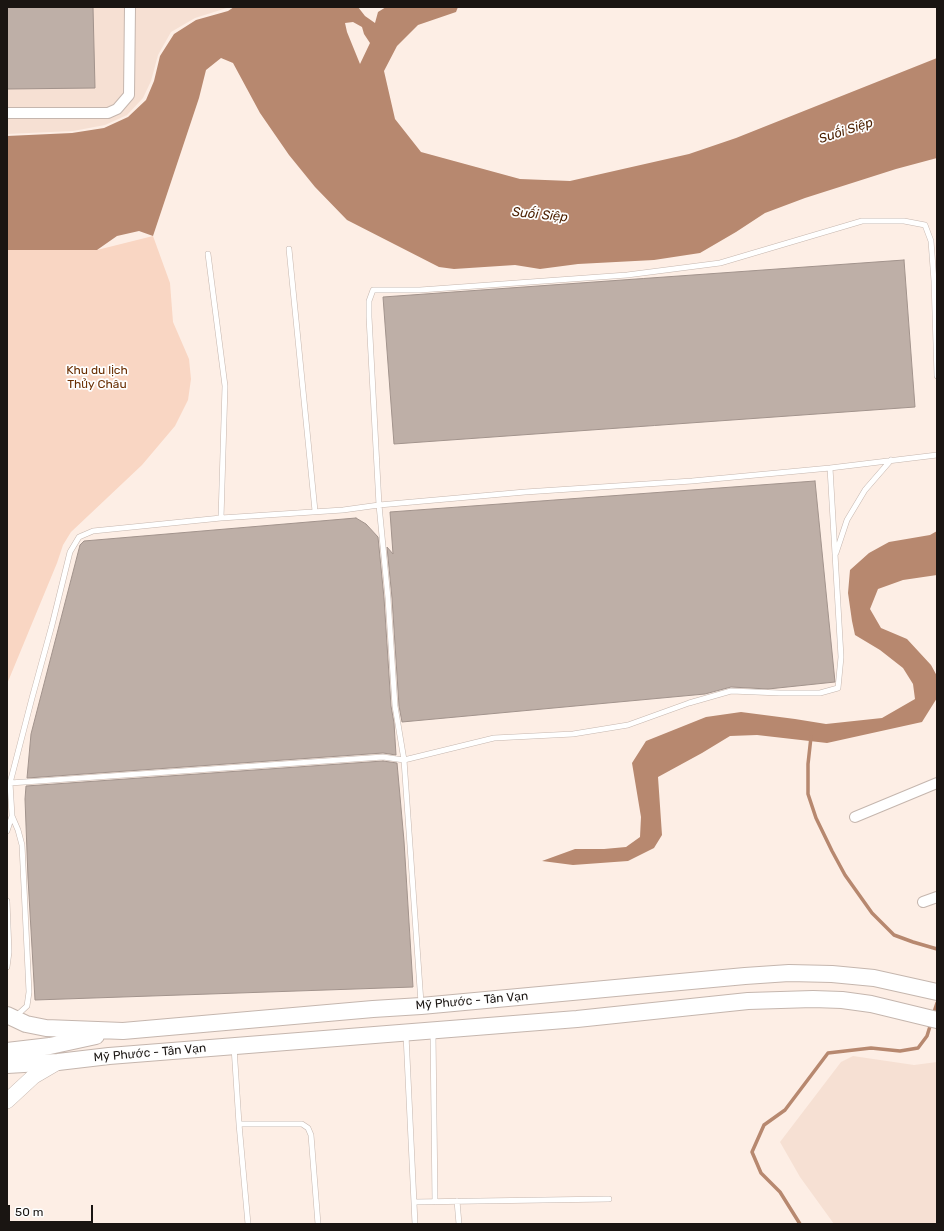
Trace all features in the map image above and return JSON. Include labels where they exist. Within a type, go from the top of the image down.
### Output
[{"type":"main road","name":"Mỹ Phước - Tân Vạn","points":[[9,1019],[46,1028],[123,1031],[421,1006],[789,972],[874,978],[937,992]]},
{"type":"main road","name":"Mỹ Phước - Tân Vạn","points":[[7,1065],[577,1019],[748,1001],[782,999],[842,1000],[871,1004],[937,1020]]},
{"type":"main road","points":[[7,1051],[50,1046],[123,1031]]},
{"type":"main road","points":[[7,1045],[45,1040],[71,1041]]},
{"type":"street","points":[[7,113],[108,112],[117,109],[129,95],[130,7]]},
{"type":"street","points":[[855,817],[937,782]]},
{"type":"street","points":[[923,902],[937,897]]},
{"type":"street","points":[[7,1101],[34,1076],[58,1062]]},
{"type":"lane","points":[[421,1006],[404,760],[395,706],[388,598],[379,505],[369,317],[369,301],[373,290],[420,290],[627,275],[720,263],[862,221],[904,221],[925,225],[931,241],[934,281],[937,376]]},
{"type":"lane","points":[[289,249],[315,511]]},
{"type":"lane","points":[[208,254],[225,386],[221,518]]},
{"type":"lane","points":[[9,1019],[27,1006],[29,992],[22,845],[12,816],[10,783],[70,552],[79,537],[93,531],[221,518],[343,510],[379,505],[525,492],[692,481],[830,468],[937,455]]},
{"type":"lane","points":[[835,556],[847,520],[865,490],[892,460]]},
{"type":"lane","points":[[10,783],[383,757],[404,760],[494,738],[573,734],[628,725],[689,703],[732,691],[820,693],[838,688],[841,657],[830,468]]},
{"type":"lane","points":[[7,831],[12,816]]},
{"type":"lane","points":[[7,901],[9,952],[7,967]]},
{"type":"lane","points":[[432,1030],[436,1202]]},
{"type":"lane","points":[[406,1032],[415,1224]]},
{"type":"lane","points":[[234,1046],[238,1124],[248,1224]]},
{"type":"lane","points":[[238,1124],[302,1124],[308,1128],[311,1135],[318,1224]]},
{"type":"lane","points":[[414,1202],[609,1199]]},
{"type":"lane","points":[[457,1201],[460,1224]]},
{"type":"shaded area","points":[[7,7],[230,7],[195,18],[171,32],[158,55],[151,81],[143,98],[127,115],[105,125],[73,131],[7,134]]},
{"type":"shaded area","points":[[853,1056],[914,1065],[937,1062],[937,1224],[834,1224],[800,1177],[780,1142],[841,1062]]},
{"type":"green space","name":"Khu du lịch Thủy Châu","points":[[153,236],[170,283],[173,322],[189,359],[191,379],[188,400],[175,426],[142,465],[71,532],[63,545],[7,684],[7,250],[97,250]]},
{"type":"water","name":"Suối Siệp","points":[[234,7],[358,7],[365,16],[375,23],[378,12],[386,7],[458,7],[456,12],[418,25],[397,46],[384,71],[395,119],[421,152],[520,179],[570,181],[689,154],[736,138],[937,58],[937,158],[896,169],[805,198],[765,213],[700,253],[654,260],[578,264],[540,269],[515,265],[454,269],[439,267],[347,220],[315,187],[289,155],[260,113],[233,63],[221,58],[206,70],[199,98],[153,236],[139,231],[117,236],[97,250],[7,250],[7,136],[72,133],[104,128],[128,117],[146,100],[154,81],[160,56],[174,34],[196,20],[228,11]],"holes":[[[353,22],[362,27],[364,34],[370,43],[360,64],[347,32],[345,23]]]},
{"type":"water","points":[[937,531],[937,575],[903,580],[878,589],[870,609],[881,628],[907,639],[931,665],[937,676],[937,698],[922,722],[827,743],[757,735],[730,736],[658,777],[662,835],[654,848],[628,861],[573,865],[542,861],[575,849],[626,847],[640,837],[641,817],[632,763],[646,741],[706,717],[741,712],[826,724],[882,718],[915,699],[913,684],[903,668],[880,650],[855,635],[848,593],[850,570],[869,553],[889,542],[930,535]]},
{"type":"building","points":[[7,7],[93,7],[95,88],[7,89]]},
{"type":"building","points":[[904,260],[915,407],[394,444],[383,297]]},
{"type":"building","points":[[815,481],[835,682],[768,689],[731,687],[705,694],[402,722],[399,706],[387,547],[393,554],[390,512]]},
{"type":"building","points":[[356,518],[366,524],[378,537],[396,755],[383,753],[27,778],[31,734],[80,545],[84,541]]},
{"type":"building","points":[[383,761],[397,763],[404,841],[413,987],[35,1000],[28,878],[25,799],[26,786]]},
{"type":"waterway","points":[[811,737],[808,764],[808,794],[816,818],[845,875],[872,913],[894,935],[937,949]]},
{"type":"waterway","points":[[933,1015],[937,1003]]},
{"type":"waterway","points":[[800,1224],[780,1192],[761,1173],[752,1152],[764,1125],[785,1110],[828,1053],[871,1048],[900,1051],[918,1048],[927,1036],[931,1023]]}]
